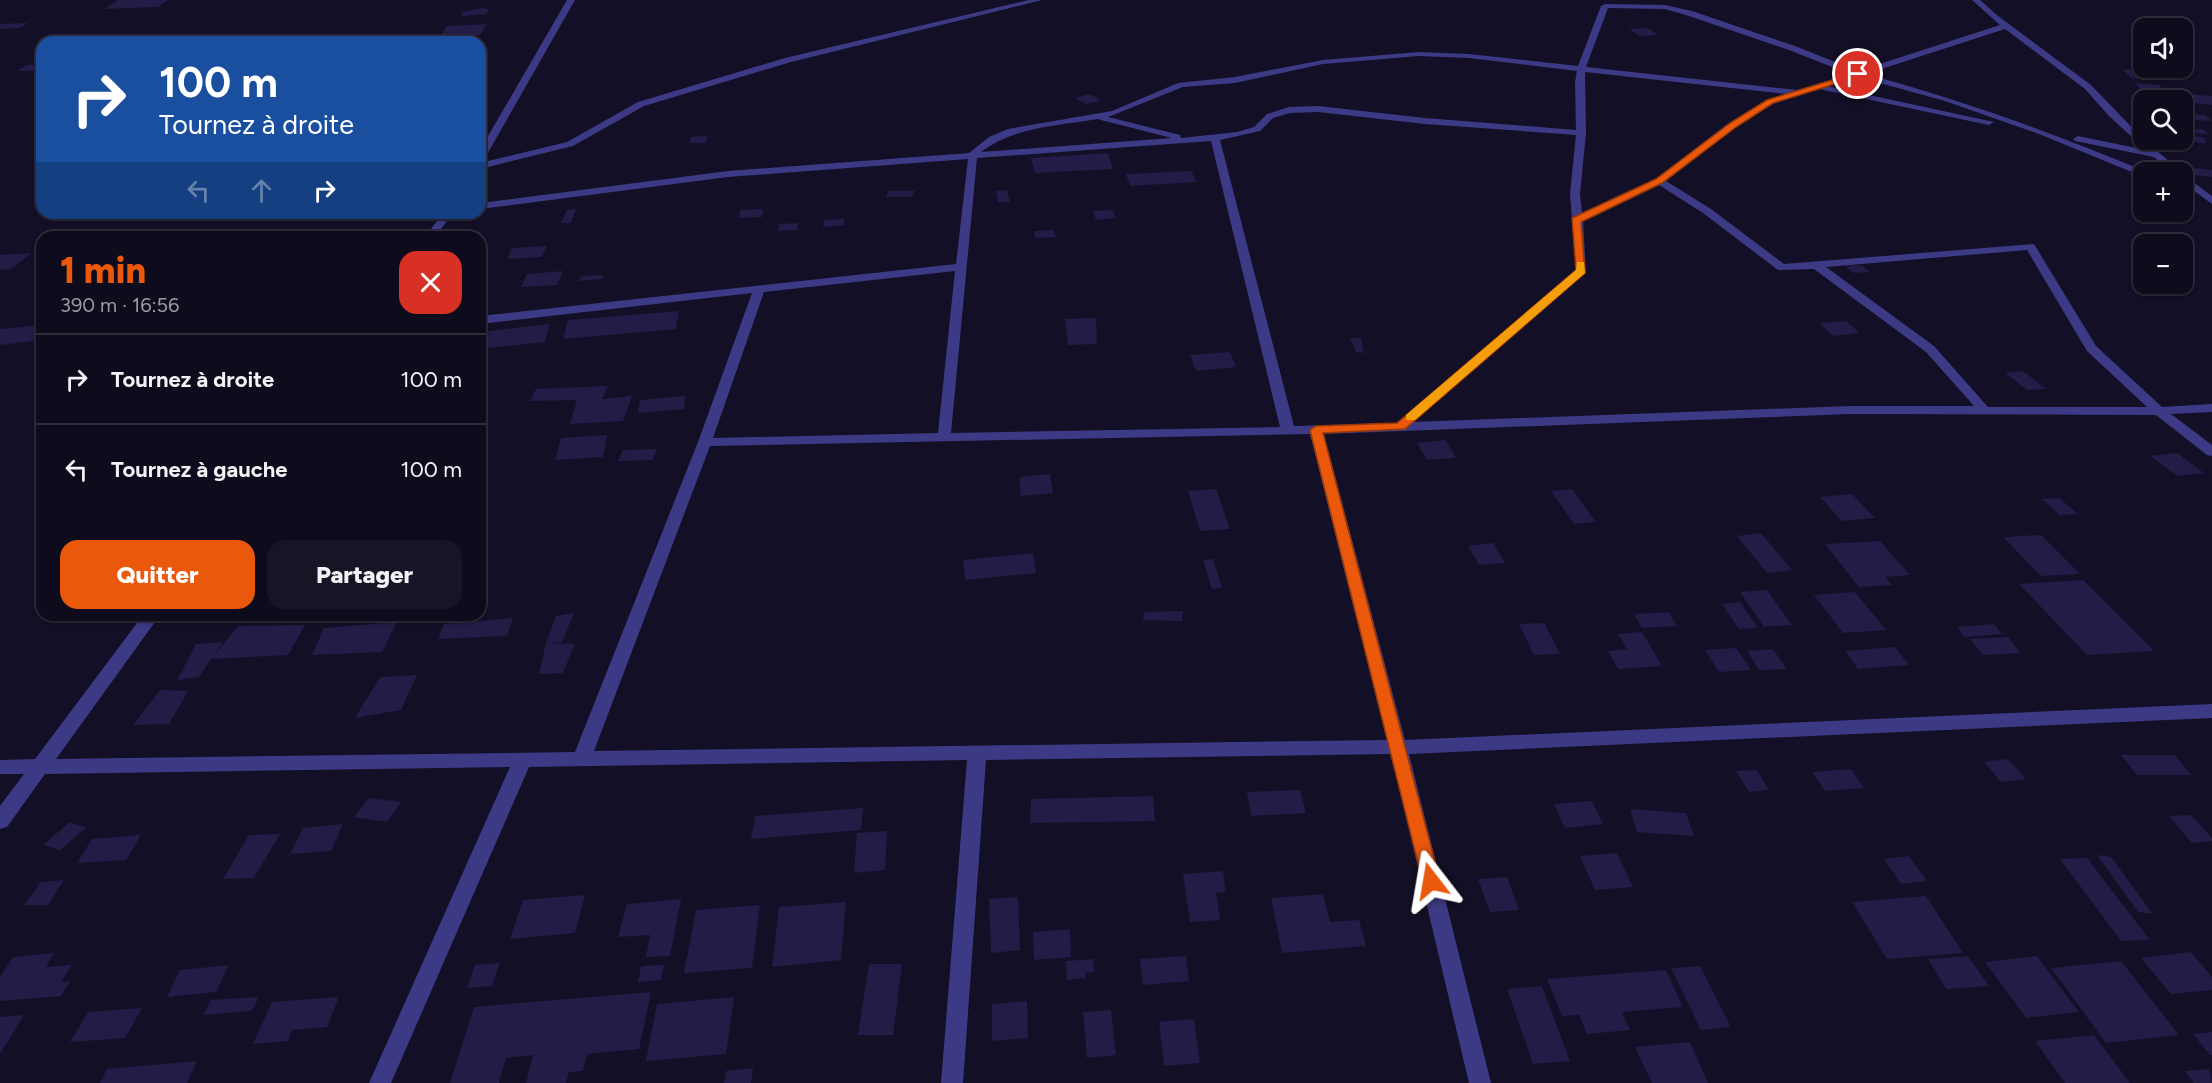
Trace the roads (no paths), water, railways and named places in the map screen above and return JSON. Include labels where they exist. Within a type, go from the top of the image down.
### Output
[{"type":"street","points":[[486,148],[571,0]]},
{"type":"street","points":[[486,165],[570,144],[641,104],[788,60],[1038,0]]},
{"type":"street","points":[[1976,0],[2006,26],[2088,87],[2112,114],[2164,162]]},
{"type":"street","points":[[1400,427],[1582,271],[1575,194],[1581,133],[1579,82],[1581,69],[1603,3],[1665,7],[1681,11],[1792,48],[1858,74],[1948,99],[2042,132],[2133,169]]},
{"type":"street","points":[[1576,220],[1659,181],[1743,119],[1770,102],[1820,88],[2006,26]]},
{"type":"street","points":[[944,437],[973,154],[992,139],[1011,131],[1122,110],[1181,85],[1235,80],[1323,62],[1419,54],[1469,56],[1798,93]]},
{"type":"street","points":[[1820,88],[2154,154]]},
{"type":"street","points":[[486,205],[728,174],[973,154],[1215,138],[1238,135],[1257,129],[1270,116],[1289,110],[1318,109],[1457,124],[1581,133]]},
{"type":"street","points":[[1094,117],[1133,124],[1185,140]]},
{"type":"street","points":[[1215,138],[1288,430]]},
{"type":"street","points":[[1659,181],[1707,211],[1782,268],[2030,246],[2091,348],[2159,411],[2212,452]]},
{"type":"street","points":[[2193,185],[2208,196]]},
{"type":"street","points":[[2193,192],[2208,196]]},
{"type":"street","points":[[1816,265],[1930,349],[1984,411]]},
{"type":"street","points":[[486,319],[960,267]]},
{"type":"street","points":[[582,758],[705,442],[759,289]]},
{"type":"street","points":[[705,442],[1316,430],[1838,410],[2159,411],[2212,408]]},
{"type":"street","points":[[1316,430],[1398,747],[1480,1083]]},
{"type":"street","points":[[0,821],[148,621]]},
{"type":"street","points":[[0,767],[1398,747],[2212,711]]},
{"type":"street","points":[[952,1083],[977,753]]},
{"type":"street","points":[[380,1083],[523,759]]}]
